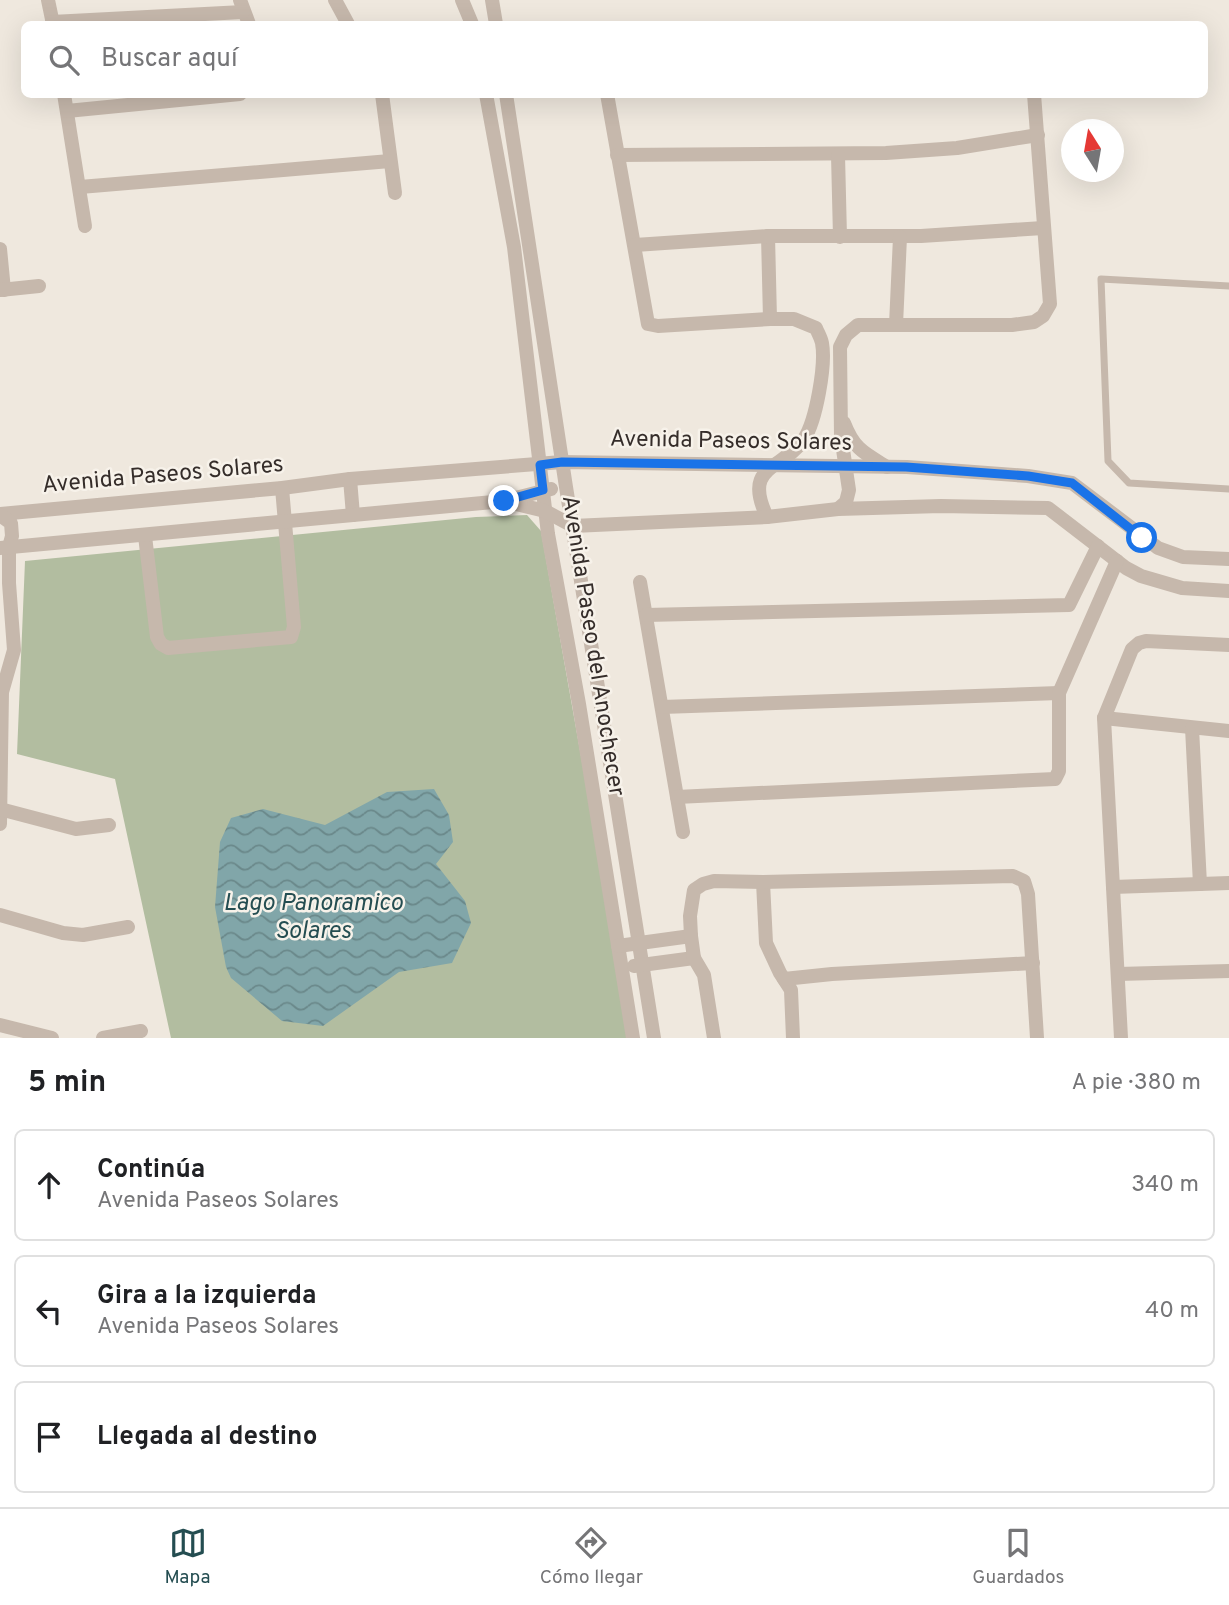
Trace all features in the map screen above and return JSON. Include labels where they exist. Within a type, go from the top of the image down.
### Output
[{"type":"street","points":[[48,0],[52,21]]},
{"type":"street","points":[[335,0],[346,21]]},
{"type":"street","points":[[462,0],[471,21]]},
{"type":"street","points":[[492,0],[496,21]]},
{"type":"street","points":[[87,21],[244,12]]},
{"type":"street","points":[[65,98],[85,226]]},
{"type":"street","points":[[67,111],[199,98]]},
{"type":"street","points":[[382,98],[395,193]]},
{"type":"street","name":"Avenida Paseo del Anochecer","points":[[487,98],[514,247],[545,511],[633,1038]]},
{"type":"street","name":"Avenida Paseo del Anochecer","points":[[507,98],[654,1038]]},
{"type":"street","points":[[608,98],[648,324],[658,326],[770,318],[794,319],[817,328],[822,344],[819,404],[804,439],[790,453],[771,465],[759,484],[758,499],[767,517]]},
{"type":"street","points":[[838,509],[846,502],[849,490],[841,436],[840,347],[846,335],[858,326],[1012,325],[1034,322],[1043,316],[1049,304],[1034,98]]},
{"type":"street","points":[[617,155],[838,155],[957,148],[1038,135]]},
{"type":"street","points":[[838,155],[840,237]]},
{"type":"street","points":[[80,187],[390,161]]},
{"type":"street","points":[[635,245],[768,236],[900,237],[1043,228]]},
{"type":"street","points":[[768,236],[770,318]]},
{"type":"street","points":[[896,325],[900,237]]},
{"type":"street","points":[[0,248],[2,290],[39,286]]},
{"type":"street","points":[[841,415],[850,439],[860,452],[888,467]]},
{"type":"street","name":"Avenida Paseos Solares","points":[[0,514],[282,488],[350,479],[562,462],[888,467],[1028,476],[1072,483],[1158,548],[1183,557],[1229,559]]},
{"type":"street","points":[[350,479],[353,516]]},
{"type":"street","points":[[5,547],[504,501],[543,490],[566,487]]},
{"type":"street","points":[[145,536],[157,638],[167,649],[290,637],[294,627],[282,488]]},
{"type":"street","points":[[504,501],[545,511],[573,526],[767,517],[838,509],[942,506],[1048,508],[1126,568],[1182,588],[1229,591]]},
{"type":"street","points":[[0,514],[11,523],[12,536],[5,547],[4,583],[14,650],[1,689],[0,814],[76,829],[109,825]]},
{"type":"street","points":[[646,615],[1069,604],[1098,546]]},
{"type":"street","points":[[677,797],[1055,779],[1059,771],[1059,693],[1117,561]]},
{"type":"street","points":[[640,582],[683,832]]},
{"type":"street","points":[[1121,1038],[1104,718],[1132,649],[1139,643],[1146,641],[1229,645]]},
{"type":"street","points":[[662,707],[1059,693]]},
{"type":"street","points":[[1104,718],[1229,731]]},
{"type":"street","points":[[1192,728],[1200,884]]},
{"type":"street","points":[[714,1038],[704,975],[694,958],[691,936],[690,916],[694,890],[703,884],[714,881],[1013,876],[1024,881],[1028,894],[1037,1038]]},
{"type":"street","points":[[763,882],[766,943],[791,990],[793,1038]]},
{"type":"street","points":[[1113,887],[1229,883]]},
{"type":"street","points":[[0,915],[63,933],[83,935],[128,927]]},
{"type":"street","points":[[618,946],[691,936]]},
{"type":"street","points":[[622,967],[694,958]]},
{"type":"street","points":[[784,979],[1033,963]]},
{"type":"street","points":[[1118,974],[1229,971]]},
{"type":"street","points":[[0,1025],[52,1038]]},
{"type":"street","points":[[103,1038],[141,1031]]},
{"type":"lane","points":[[1229,286],[1101,279],[1108,461],[1129,483],[1229,489]]},
{"type":"green space","points":[[527,515],[541,531],[631,1038],[171,1038],[115,779],[17,754],[25,561],[476,517]]},
{"type":"water","name":"Lago Panoramico Solares","points":[[434,789],[449,815],[453,842],[436,864],[465,901],[471,923],[452,963],[399,972],[323,1026],[282,1021],[231,978],[226,967],[215,907],[220,842],[231,818],[263,809],[325,825],[387,792]]},
{"type":"route","points":[[504,501],[543,490],[540,465],[562,462],[906,467],[1028,476],[1072,483],[1142,538]]}]
